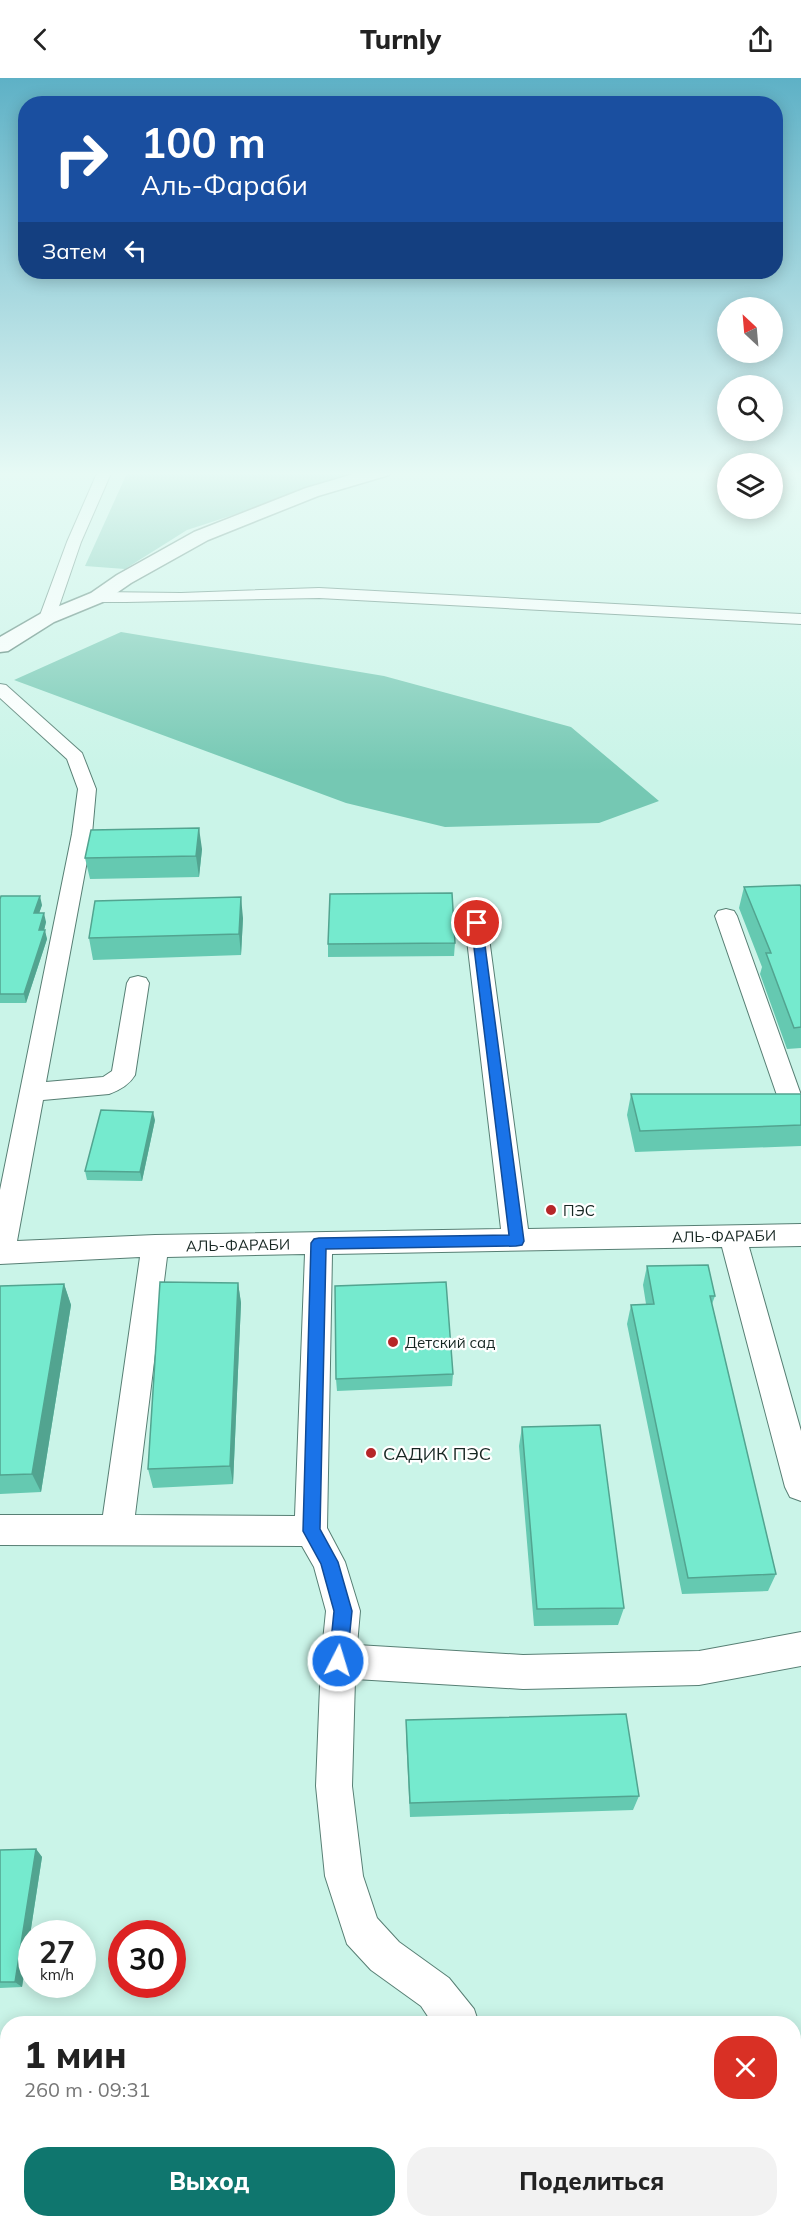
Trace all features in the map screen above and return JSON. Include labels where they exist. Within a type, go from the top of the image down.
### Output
[{"type":"street","points":[[47,618],[64,571]]},
{"type":"street","points":[[0,646],[47,618],[98,597],[138,571]]},
{"type":"street","points":[[98,597],[161,599],[319,593],[801,619]]},
{"type":"street","points":[[0,689],[75,757],[87,789],[82,834],[1,1253]]},
{"type":"street","points":[[726,916],[787,1104]]},
{"type":"street","points":[[477,923],[516,1241]]},
{"type":"street","points":[[32,1092],[109,1085],[123,1075],[138,983]]},
{"type":"street","name":"АЛЬ-ФАРАБИ","points":[[1,1253],[155,1246],[801,1234]]},
{"type":"street","points":[[732,1235],[801,1487]]},
{"type":"street","points":[[319,1243],[311,1531],[329,1562],[343,1611],[338,1661],[334,1786],[344,1876],[361,1930],[385,1956],[435,1992],[453,2016]]},
{"type":"street","points":[[117,1530],[155,1246]]},
{"type":"street","points":[[0,1530],[311,1531]]},
{"type":"street","points":[[338,1661],[523,1672],[699,1668],[801,1649]]},
{"type":"green space","points":[[121,632],[384,676],[571,727],[659,801],[599,823],[445,827],[346,803],[14,680]]},
{"type":"building","points":[[199,828],[196,856],[85,858],[91,830]]},
{"type":"building","points":[[800,885],[801,1027],[794,1028],[766,953],[771,953],[744,887]]},
{"type":"building","points":[[452,893],[455,943],[328,944],[330,894]]},
{"type":"building","points":[[1,896],[40,896],[34,913],[44,913],[39,930],[45,930],[24,994],[0,994]]},
{"type":"building","points":[[241,897],[239,934],[89,938],[95,901]]},
{"type":"building","points":[[631,1094],[801,1094],[801,1125],[640,1131]]},
{"type":"building","points":[[101,1110],[153,1112],[140,1172],[85,1171]]},
{"type":"building","points":[[708,1265],[715,1296],[710,1296],[776,1574],[688,1578],[631,1305],[654,1304],[647,1266]]},
{"type":"building","points":[[160,1282],[238,1283],[230,1466],[148,1469]]},
{"type":"building","name":"Детский сад","points":[[446,1282],[453,1374],[336,1379],[335,1286]]},
{"type":"building","points":[[64,1284],[32,1474],[0,1475],[0,1286]]},
{"type":"building","points":[[600,1425],[624,1608],[537,1609],[522,1427]]},
{"type":"building","points":[[626,1714],[639,1796],[410,1803],[406,1720]]},
{"type":"building","points":[[36,1849],[25,1920],[18,1920],[18,1963],[15,1982],[0,1982],[0,1850]]},
{"type":"place","name":"ПЭС","points":[[551,1210]]},
{"type":"place","name":"Детский сад","points":[[393,1342]]},
{"type":"place","name":"САДИК ПЭС","points":[[371,1453]]},
{"type":"route","points":[[338,1661],[343,1611],[329,1562],[311,1531],[319,1243],[516,1241],[477,923]]}]
